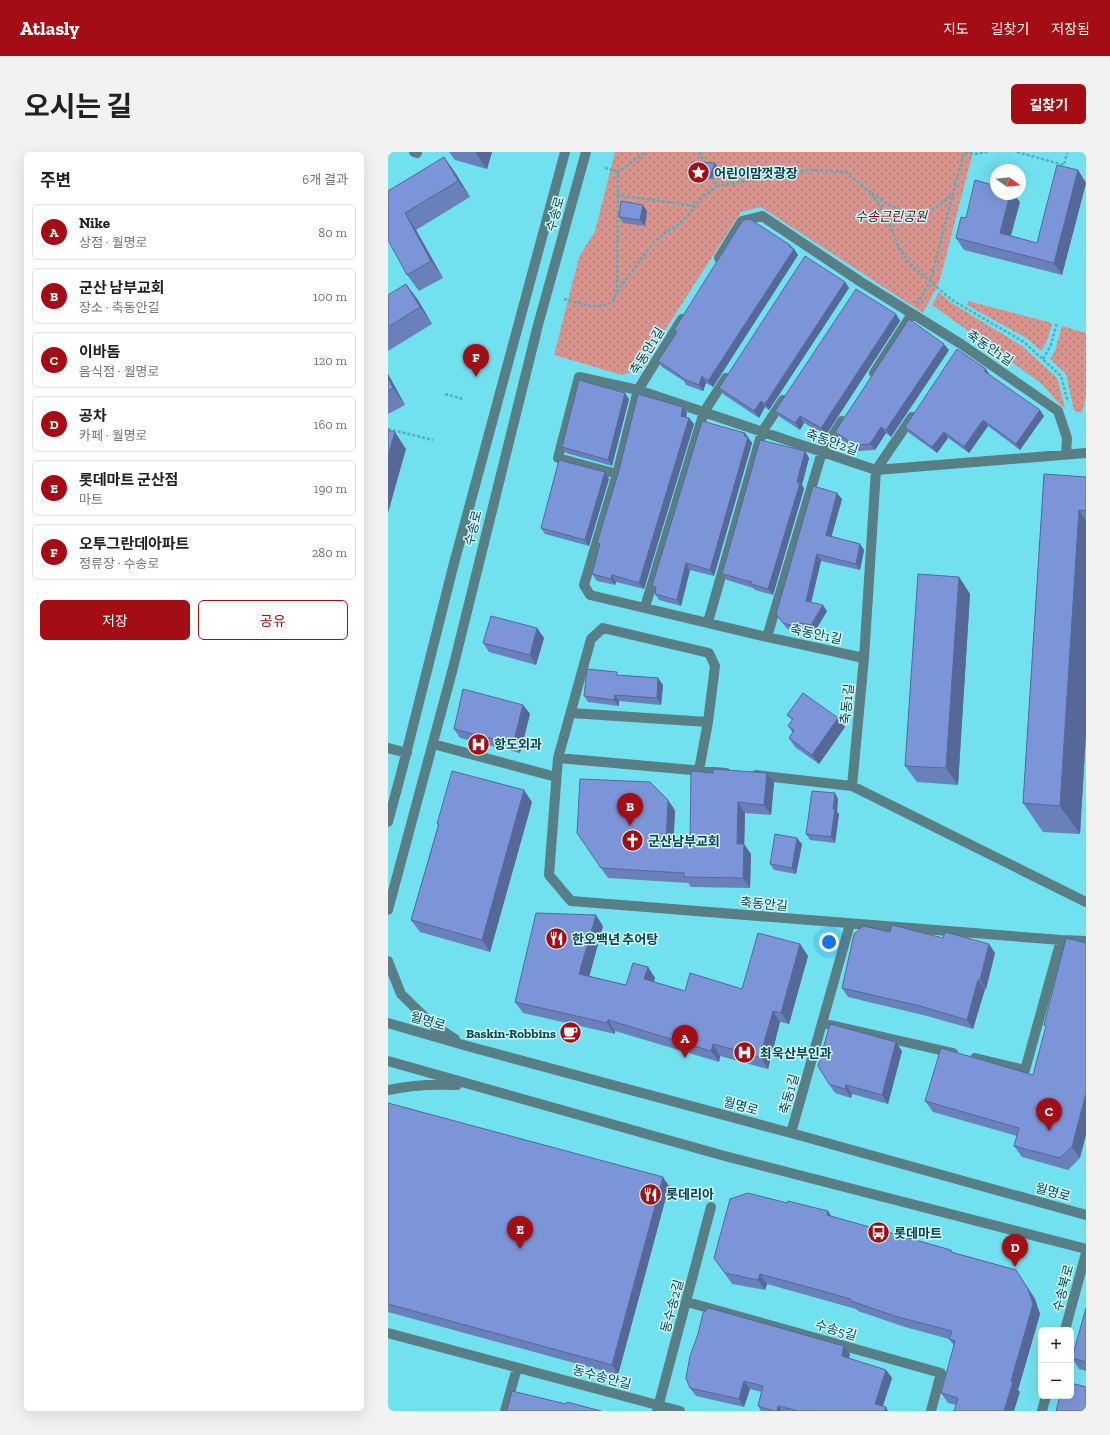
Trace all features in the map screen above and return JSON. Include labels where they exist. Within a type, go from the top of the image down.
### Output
[{"type":"street","name":"수송로","points":[[388,822],[407,753],[452,567],[565,152]]},
{"type":"street","name":"수송로","points":[[388,910],[453,668],[538,325],[586,152]]},
{"type":"street","name":"축동안1길","points":[[713,268],[742,221],[762,216],[808,252],[859,285],[912,314],[959,347],[1058,411]]},
{"type":"street","name":"축동안1길","points":[[688,309],[638,390],[617,474],[584,585],[590,594],[767,637],[864,658]]},
{"type":"street","points":[[869,380],[912,314]]},
{"type":"street","points":[[645,607],[704,412],[734,367]]},
{"type":"street","name":"축동안2길","points":[[617,474],[558,458],[579,377],[638,390],[876,470],[1066,454],[1086,454]]},
{"type":"street","points":[[708,622],[762,432],[788,393]]},
{"type":"street","points":[[876,470],[918,407]]},
{"type":"street","points":[[1058,411],[1068,438],[1066,454]]},
{"type":"street","points":[[767,637],[822,452],[848,413]]},
{"type":"street","name":"축동1길","points":[[852,786],[864,658],[876,470]]},
{"type":"street","name":"축동안길","points":[[708,722],[716,666],[709,653],[603,628],[592,639],[558,758],[556,777],[549,875],[571,901],[850,924],[1086,941]]},
{"type":"street","points":[[572,713],[708,722],[699,770]]},
{"type":"street","points":[[433,744],[556,777]]},
{"type":"street","points":[[388,748],[407,753]]},
{"type":"street","points":[[558,758],[742,774],[852,786],[1086,902]]},
{"type":"street","name":"축동1길","points":[[791,1133],[850,924]]},
{"type":"street","points":[[822,1023],[1025,1070],[1061,940]]},
{"type":"street","points":[[388,961],[401,994],[432,1025],[467,1046]]},
{"type":"street","name":"월명로","points":[[388,1023],[467,1046],[791,1133],[1086,1215]]},
{"type":"street","points":[[388,1061],[721,1155],[1086,1249]]},
{"type":"street","points":[[388,1090],[408,1086],[433,1084],[474,1086]]},
{"type":"street","name":"동수송2길","points":[[658,1409],[711,1207]]},
{"type":"street","name":"수송북로","points":[[1066,1327],[1086,1253]]},
{"type":"street","name":"수송5길","points":[[687,1302],[941,1373],[931,1411]]},
{"type":"street","name":"동수송안길","points":[[388,1333],[517,1368],[658,1409],[680,1411]]},
{"type":"street","points":[[505,1411],[517,1368]]},
{"type":"street","points":[[1042,1411],[1045,1399]]},
{"type":"path","points":[[618,172],[646,152]]},
{"type":"path","points":[[699,152],[705,165]]},
{"type":"path","points":[[912,314],[930,281],[965,152],[975,154],[987,152]]},
{"type":"path","points":[[1017,152],[1064,165],[1068,153]]},
{"type":"path","points":[[605,168],[618,172]]},
{"type":"path","points":[[564,299],[590,306],[601,306],[613,301],[617,292],[652,244],[666,232],[678,225],[690,214],[702,197],[717,186],[808,170],[846,172],[882,201],[916,212],[926,212],[934,209],[953,194]]},
{"type":"path","points":[[617,292],[618,172]]},
{"type":"path","points":[[708,172],[717,186]]},
{"type":"path","points":[[870,192],[885,214],[899,248],[910,264],[952,300],[1024,342],[1061,376],[1071,412],[1058,411]]},
{"type":"path","points":[[617,195],[695,206]]},
{"type":"path","points":[[1043,359],[1051,345],[1057,322]]},
{"type":"path","points":[[445,394],[463,399]]},
{"type":"path","points":[[388,429],[432,440]]},
{"type":"green space","name":"수송근린공원","points":[[615,152],[973,152],[939,283],[923,313],[761,207],[741,212],[640,369],[622,375],[554,355],[579,257],[595,231]]},
{"type":"green space","points":[[939,292],[950,302],[1022,346],[1057,378],[1065,407],[1062,407],[1042,384],[932,305]]},
{"type":"green space","points":[[968,301],[1052,323],[1043,348],[1041,351],[1028,339],[967,305]]},
{"type":"green space","points":[[1062,326],[1086,333],[1086,396],[1082,413],[1074,411],[1066,374],[1050,359],[1055,351]]},
{"type":"building","points":[[444,157],[458,181],[405,213],[431,261],[407,275],[388,240],[388,191]]},
{"type":"building","points":[[692,162],[715,163],[710,176],[687,175]]},
{"type":"building","points":[[1057,165],[1078,170],[1054,263],[956,238],[961,217],[966,218],[975,180],[990,184],[990,200],[1008,200],[1000,233],[1037,243]]},
{"type":"building","points":[[621,201],[643,205],[640,220],[619,217]]},
{"type":"building","points":[[750,219],[794,249],[708,381],[702,376],[699,385],[681,378],[682,377],[658,361],[677,332],[674,330],[743,220]]},
{"type":"building","points":[[805,256],[845,282],[765,404],[761,401],[754,411],[719,388]]},
{"type":"building","points":[[406,284],[420,307],[388,327],[388,295]]},
{"type":"building","points":[[856,289],[896,314],[821,428],[800,416],[795,423],[775,411]]},
{"type":"building","points":[[909,319],[944,344],[886,430],[881,427],[870,444],[855,445],[835,432]]},
{"type":"building","points":[[957,349],[986,369],[984,371],[1040,410],[1016,444],[983,420],[964,447],[944,432],[932,447],[905,427]]},
{"type":"building","points":[[388,378],[393,388],[388,391]]},
{"type":"building","points":[[579,380],[625,393],[608,460],[562,447]]},
{"type":"building","points":[[638,394],[683,407],[681,416],[689,418],[639,583],[612,575],[611,579],[592,574],[600,544],[597,543],[619,470]]},
{"type":"building","points":[[702,421],[745,433],[744,436],[748,437],[710,570],[686,563],[677,600],[655,594],[656,587],[652,586]]},
{"type":"building","points":[[388,430],[395,432],[388,455]]},
{"type":"building","points":[[760,440],[805,451],[797,482],[800,483],[768,589],[751,584],[752,582],[722,574]]},
{"type":"building","points":[[559,460],[605,472],[585,540],[541,528]]},
{"type":"building","points":[[1044,474],[1086,477],[1086,511],[1079,510],[1060,806],[1023,803]]},
{"type":"building","points":[[813,486],[837,493],[826,535],[860,544],[856,564],[817,554],[806,601],[823,605],[811,625],[795,622],[794,626],[783,623],[776,614]]},
{"type":"building","points":[[918,574],[959,577],[946,768],[905,766]]},
{"type":"building","points":[[491,616],[537,628],[530,655],[483,643]]},
{"type":"building","points":[[587,669],[617,672],[617,675],[658,678],[657,698],[615,695],[614,700],[584,696]]},
{"type":"building","points":[[463,689],[523,705],[513,744],[454,729]]},
{"type":"building","points":[[803,693],[838,718],[812,755],[789,738],[794,730],[788,726],[793,719],[787,715]]},
{"type":"building","points":[[713,769],[767,773],[764,805],[738,802],[737,844],[744,844],[743,878],[684,877],[684,873],[601,868],[577,833],[580,779],[650,782],[668,800],[666,843],[690,843],[691,771],[713,773]]},
{"type":"building","points":[[452,771],[524,790],[482,940],[411,920],[439,824],[437,824]]},
{"type":"building","points":[[812,791],[835,793],[833,809],[835,809],[831,837],[806,834]]},
{"type":"building","points":[[775,834],[797,838],[792,868],[770,864]]},
{"type":"building","points":[[536,913],[596,915],[579,974],[626,985],[633,963],[648,967],[644,979],[685,991],[690,973],[742,989],[758,933],[800,944],[781,1013],[773,1011],[760,1057],[713,1044],[711,1051],[608,1020],[607,1023],[515,1002]]},
{"type":"building","points":[[892,925],[943,938],[945,932],[989,944],[980,980],[978,980],[967,1020],[920,1006],[842,988],[854,934],[863,926],[890,932]]},
{"type":"building","points":[[1066,938],[1086,943],[1086,1093],[1072,1147],[1060,1158],[1014,1146],[1019,1128],[925,1101],[941,1048],[1033,1075]]},
{"type":"building","points":[[830,1024],[896,1042],[882,1095],[846,1085],[845,1089],[829,1084],[818,1066]]},
{"type":"building","points":[[388,1103],[663,1177],[612,1365],[388,1304]]},
{"type":"building","points":[[748,1193],[828,1211],[827,1215],[1016,1270],[1028,1289],[1033,1304],[1004,1411],[954,1411],[958,1398],[941,1393],[955,1341],[949,1339],[952,1331],[898,1317],[851,1301],[851,1299],[760,1274],[758,1280],[725,1273],[714,1258],[730,1199]]},
{"type":"building","points":[[709,1308],[844,1346],[842,1356],[886,1370],[875,1404],[886,1407],[885,1411],[798,1411],[778,1406],[777,1411],[774,1411],[758,1406],[763,1386],[744,1381],[739,1399],[690,1388],[686,1378],[690,1356],[698,1334],[703,1313]]},
{"type":"building","points":[[1086,1308],[1086,1362],[1074,1359],[1074,1351]]},
{"type":"building","points":[[1074,1384],[1086,1387],[1086,1411],[1056,1411],[1059,1399],[1074,1399]]},
{"type":"building","points":[[512,1391],[566,1404],[567,1402],[601,1411],[507,1411]]},
{"type":"place","name":"어린이맘껏광장","points":[[698,173]]},
{"type":"place","name":"오투그란데아파트","points":[[476,377]]},
{"type":"place","name":"항도외과","points":[[479,744]]},
{"type":"place","name":"군산 남부교회","points":[[630,826]]},
{"type":"place","name":"군산남부교회","points":[[632,841]]},
{"type":"place","name":"한오백년 추어탕","points":[[557,939]]},
{"type":"place","name":"Baskin-Robbins","points":[[571,1033]]},
{"type":"place","name":"최욱산부인과","points":[[745,1053]]},
{"type":"place","name":"Nike","points":[[685,1058]]},
{"type":"place","name":"이바돔","points":[[1049,1131]]},
{"type":"place","name":"롯데리아","points":[[650,1194]]},
{"type":"place","name":"롯데마트","points":[[879,1233]]},
{"type":"place","name":"롯데마트 군산점","points":[[520,1249]]},
{"type":"place","name":"공차","points":[[1015,1267]]}]
